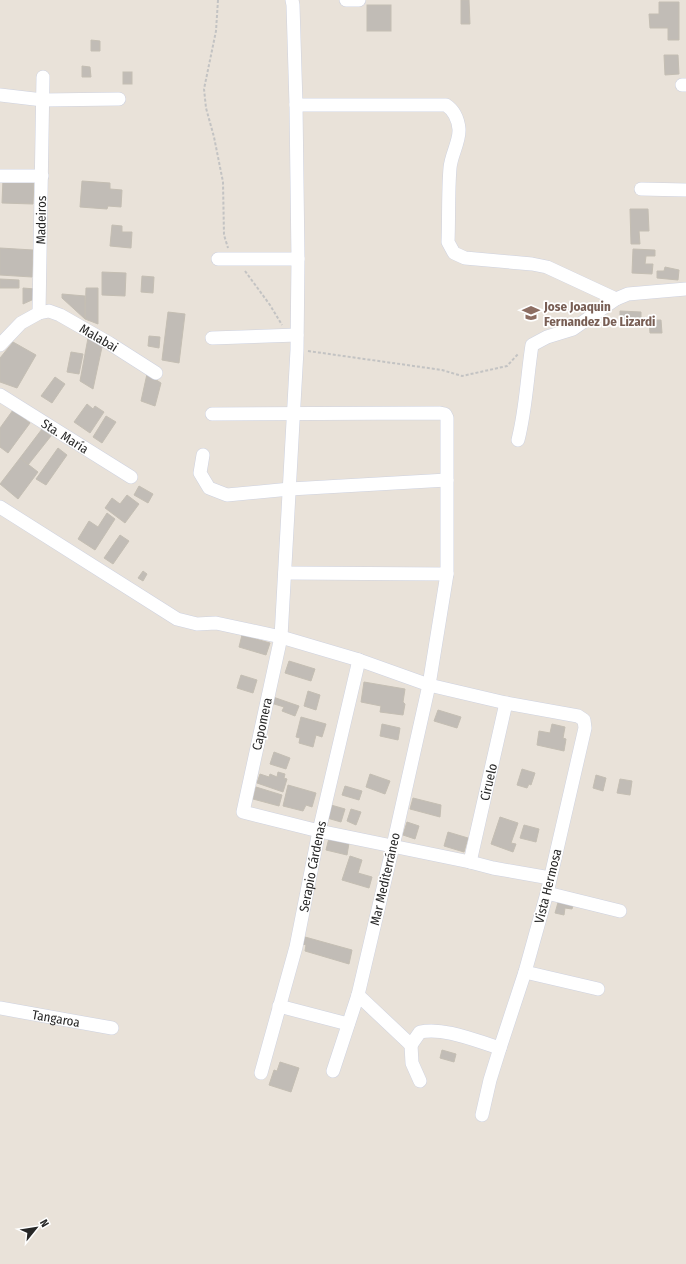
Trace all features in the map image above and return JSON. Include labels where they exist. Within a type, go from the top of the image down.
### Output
[{"type":"street","name":"Capomera","points":[[292,0],[296,105],[298,259],[293,336],[297,350],[285,573],[281,637],[243,812],[319,831]]},
{"type":"street","points":[[346,0],[359,0]]},
{"type":"street","name":"Madeiros","points":[[39,313],[43,77]]},
{"type":"street","points":[[0,95],[43,100],[119,99]]},
{"type":"street","points":[[296,105],[446,106],[452,109],[456,114],[459,133],[450,168],[448,242],[454,253],[465,258],[532,264],[547,267],[561,272],[616,299]]},
{"type":"street","points":[[0,176],[42,176]]},
{"type":"street","points":[[641,189],[686,190]]},
{"type":"street","points":[[218,259],[298,259]]},
{"type":"street","points":[[518,440],[523,419],[532,345],[573,329],[616,299],[628,294],[686,289]]},
{"type":"street","name":"Malabai","points":[[39,313],[49,311],[60,315],[156,373]]},
{"type":"street","points":[[0,345],[21,323],[39,313]]},
{"type":"street","points":[[212,338],[293,336]]},
{"type":"street","name":"Sta. María","points":[[0,395],[131,477]]},
{"type":"street","points":[[212,414],[294,413]]},
{"type":"street","name":"Mar Mediterráneo","points":[[294,413],[440,413],[445,414],[447,418],[447,574],[429,685],[358,995],[333,1071]]},
{"type":"street","points":[[203,455],[200,473],[209,488],[227,495],[290,489],[447,480]]},
{"type":"street","points":[[0,507],[177,618],[197,624],[216,623],[281,637],[359,660],[429,685],[506,703]]},
{"type":"street","points":[[285,573],[447,574]]},
{"type":"street","name":"Serapio Cárdenas","points":[[260,1073],[296,947],[319,831],[359,660]]},
{"type":"street","name":"Vista Hermosa","points":[[482,1115],[490,1080],[525,972],[547,892],[585,728],[584,720],[578,716],[506,703]]},
{"type":"street","name":"Ciruelo","points":[[470,862],[506,703]]},
{"type":"street","points":[[319,831],[493,868],[550,878]]},
{"type":"street","points":[[547,892],[620,912]]},
{"type":"street","points":[[525,972],[598,989]]},
{"type":"street","points":[[358,995],[411,1045]]},
{"type":"street","points":[[279,1006],[348,1024]]},
{"type":"street","name":"Tangaroa","points":[[0,1008],[112,1028]]},
{"type":"street","points":[[420,1081],[412,1063],[411,1045],[420,1032],[431,1030],[444,1031],[500,1048]]},
{"type":"path","points":[[218,0],[216,31],[204,89],[206,108],[214,137],[223,182],[224,235],[227,247],[293,336]]},
{"type":"path","points":[[297,350],[442,370],[462,376],[507,366],[522,348],[532,345]]},
{"type":"building","points":[[461,0],[469,0],[470,24],[461,24]]},
{"type":"building","points":[[659,2],[679,2],[679,40],[668,40],[668,28],[650,28],[649,14],[659,14]]},
{"type":"building","points":[[367,5],[391,5],[391,31],[367,31]]},
{"type":"building","points":[[91,40],[100,41],[100,51],[91,51]]},
{"type":"building","points":[[664,55],[678,55],[679,74],[665,75]]},
{"type":"building","points":[[82,66],[90,67],[91,77],[82,77]]},
{"type":"building","points":[[123,72],[132,72],[132,84],[123,84]]},
{"type":"building","points":[[3,179],[34,180],[33,204],[2,203]]},
{"type":"building","points":[[82,181],[110,183],[110,189],[122,190],[121,207],[108,206],[107,209],[80,207]]},
{"type":"building","points":[[630,209],[648,209],[649,231],[639,231],[640,244],[631,244]]},
{"type":"building","points":[[112,225],[122,226],[122,232],[132,232],[131,248],[110,246]]},
{"type":"building","points":[[0,248],[33,250],[32,277],[0,275]]},
{"type":"building","points":[[633,249],[655,250],[655,256],[646,256],[645,264],[653,264],[652,274],[632,273]]},
{"type":"building","points":[[665,267],[679,270],[678,280],[657,278],[657,271],[664,271]]},
{"type":"building","points":[[102,272],[126,273],[125,296],[102,295]]},
{"type":"building","points":[[142,276],[154,277],[153,293],[141,292]]},
{"type":"building","points":[[0,279],[19,280],[19,288],[0,288]]},
{"type":"building","points":[[23,288],[35,289],[34,299],[23,304]]},
{"type":"building","points":[[86,288],[98,288],[98,324],[85,319]]},
{"type":"building","points":[[62,294],[85,296],[85,319],[62,298]]},
{"type":"building","points":[[620,311],[641,312],[641,320],[620,320]]},
{"type":"building","points":[[168,312],[185,314],[179,363],[162,360]]},
{"type":"building","points":[[649,320],[661,320],[662,333],[650,333]]},
{"type":"building","points":[[149,336],[160,337],[159,348],[148,346]]},
{"type":"building","points":[[88,338],[102,347],[93,389],[80,381]]},
{"type":"building","points":[[13,342],[36,355],[17,388],[0,382],[0,358]]},
{"type":"building","points":[[71,352],[83,354],[79,374],[67,372]]},
{"type":"building","points":[[147,374],[161,383],[155,406],[141,401]]},
{"type":"building","points":[[55,377],[65,384],[52,403],[41,396]]},
{"type":"building","points":[[87,404],[93,409],[95,406],[104,412],[90,433],[74,422]]},
{"type":"building","points":[[13,410],[30,423],[8,453],[0,447],[0,428]]},
{"type":"building","points":[[106,416],[116,422],[102,443],[93,437]]},
{"type":"building","points":[[42,429],[51,436],[28,465],[20,458]]},
{"type":"building","points":[[58,448],[67,455],[46,485],[36,479]]},
{"type":"building","points":[[20,458],[38,472],[18,499],[0,484]]},
{"type":"building","points":[[139,486],[153,494],[148,503],[134,495]]},
{"type":"building","points":[[127,495],[139,504],[125,523],[105,508],[112,498],[120,504]]},
{"type":"building","points":[[107,513],[115,519],[95,550],[78,539],[89,521],[98,527]]},
{"type":"building","points":[[120,535],[129,541],[113,564],[104,558]]},
{"type":"building","points":[[143,571],[147,574],[143,581],[138,578]]},
{"type":"building","points":[[242,635],[270,643],[266,655],[239,647]]},
{"type":"building","points":[[289,661],[315,669],[311,681],[285,673]]},
{"type":"building","points":[[241,675],[257,680],[253,693],[237,688]]},
{"type":"building","points":[[364,682],[405,689],[403,715],[380,712],[381,706],[361,702]]},
{"type":"building","points":[[308,691],[320,695],[316,710],[304,706]]},
{"type":"building","points":[[273,697],[299,706],[295,716],[282,711],[284,707],[271,703]]},
{"type":"building","points":[[438,710],[461,717],[457,728],[434,721]]},
{"type":"building","points":[[301,717],[326,724],[322,737],[316,735],[313,747],[299,743],[300,738],[296,737]]},
{"type":"building","points":[[382,724],[400,728],[398,740],[380,736]]},
{"type":"building","points":[[552,724],[565,727],[563,738],[566,739],[564,751],[537,745],[539,731],[550,733]]},
{"type":"building","points":[[274,752],[290,758],[286,769],[270,764]]},
{"type":"building","points":[[522,769],[535,773],[531,785],[529,784],[527,788],[517,785]]},
{"type":"building","points":[[278,772],[285,774],[284,778],[287,779],[283,792],[257,783],[260,774],[269,777],[270,774],[277,777]]},
{"type":"building","points":[[370,774],[390,781],[385,794],[366,787]]},
{"type":"building","points":[[596,775],[606,778],[603,791],[593,788]]},
{"type":"building","points":[[620,779],[632,781],[630,795],[617,793]]},
{"type":"building","points":[[288,785],[316,793],[312,807],[306,805],[303,811],[283,806]]},
{"type":"building","points":[[345,786],[362,791],[359,800],[342,795]]},
{"type":"building","points":[[256,787],[282,795],[279,806],[253,799]]},
{"type":"building","points":[[413,798],[441,805],[440,817],[410,809]]},
{"type":"building","points":[[331,805],[345,809],[341,822],[327,818]]},
{"type":"building","points":[[351,809],[361,812],[356,825],[347,821]]},
{"type":"building","points":[[500,817],[518,823],[511,843],[516,844],[513,852],[491,844]]},
{"type":"building","points":[[407,822],[419,826],[415,839],[403,835]]},
{"type":"building","points":[[524,825],[539,829],[536,842],[520,838]]},
{"type":"building","points":[[448,832],[468,838],[464,852],[444,846]]},
{"type":"building","points":[[329,838],[349,843],[347,855],[326,850]]},
{"type":"building","points":[[350,856],[362,860],[358,873],[372,877],[369,888],[342,880]]},
{"type":"building","points":[[559,899],[574,902],[572,909],[565,908],[564,915],[555,913]]},
{"type":"building","points":[[305,937],[352,950],[349,964],[305,951],[306,945],[303,944]]},
{"type":"building","points":[[442,1050],[456,1054],[454,1062],[440,1058]]},
{"type":"building","points":[[280,1062],[299,1068],[291,1092],[269,1085],[274,1070],[277,1071]]},
{"type":"place","name":"Jose Joaquin Fernandez De Lizardi","points":[[531,313]]}]
